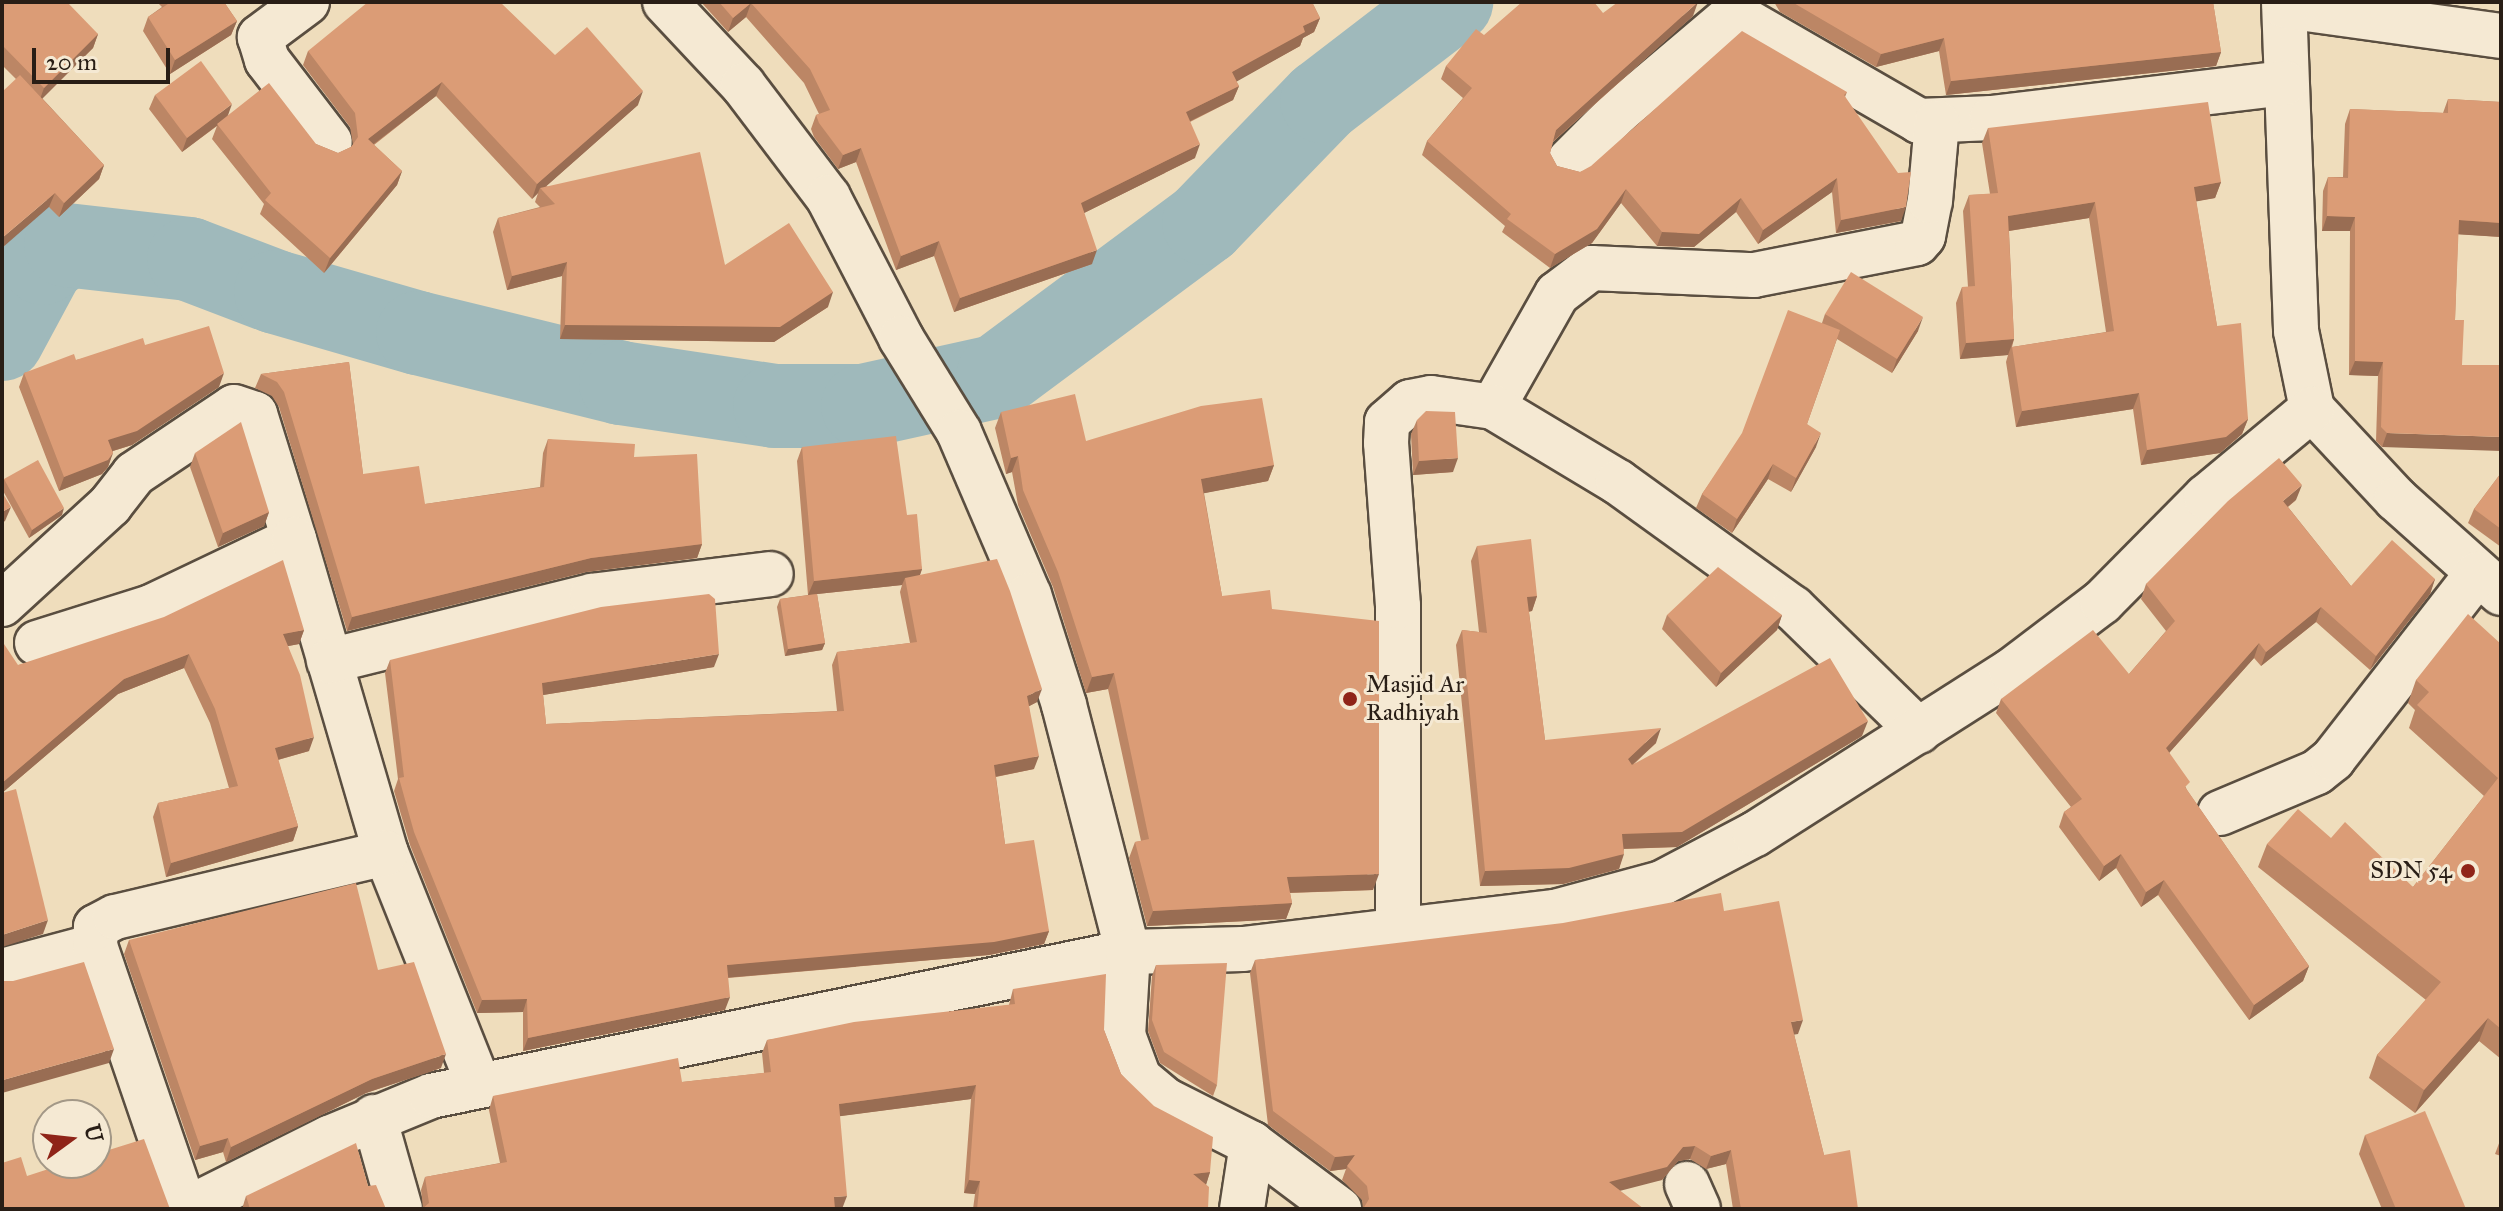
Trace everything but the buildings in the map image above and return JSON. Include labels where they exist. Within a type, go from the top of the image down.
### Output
[{"type":"street","points":[[307,2],[260,37],[267,60],[330,142]]},
{"type":"street","points":[[665,2],[743,85],[828,197],[901,338],[959,432],[1029,595],[1064,705],[1128,952],[1123,1035],[1139,1078],[1165,1100],[1252,1144],[1339,1209]]},
{"type":"street","points":[[2220,813],[2317,772],[2333,759],[2489,584],[2312,409],[2296,331],[2285,83],[2285,4],[2501,36]]},
{"type":"street","points":[[1569,161],[1618,112],[1734,14],[1903,115],[1937,122],[2285,83]]},
{"type":"street","points":[[1493,407],[1557,294],[1591,268],[1754,275],[1917,243],[1925,229],[1937,122]]},
{"type":"street","points":[[1398,926],[1399,632],[1387,422],[1394,410],[1431,398],[1493,407],[1618,482],[1741,566],[1793,608],[1919,731]]},
{"type":"street","points":[[2,604],[110,505],[134,474],[234,407],[255,414],[386,853],[479,1085]]},
{"type":"street","points":[[386,853],[115,917],[96,927],[95,946],[186,1209],[374,1117],[479,1085],[1128,952],[1243,949],[1398,926],[1555,912],[1662,883],[1699,867],[1919,731],[2102,602],[2206,497],[2312,409]]},
{"type":"street","points":[[37,643],[151,607],[294,539]]},
{"type":"street","points":[[329,661],[592,596],[771,574]]},
{"type":"street","points":[[2,971],[95,946]]},
{"type":"street","points":[[374,1117],[400,1209]]},
{"type":"street","points":[[1242,1209],[1252,1144]]},
{"type":"waterway","points":[[2,339],[43,263],[66,245],[189,259],[276,292],[418,333],[621,383],[775,406],[863,406],[998,376],[1204,223],[1322,101],[1451,2]]},
{"type":"place","name":"Masjid Ar Radhiyah","points":[[1350,699]]},
{"type":"place","name":"SDN 54","points":[[2468,871]]}]
